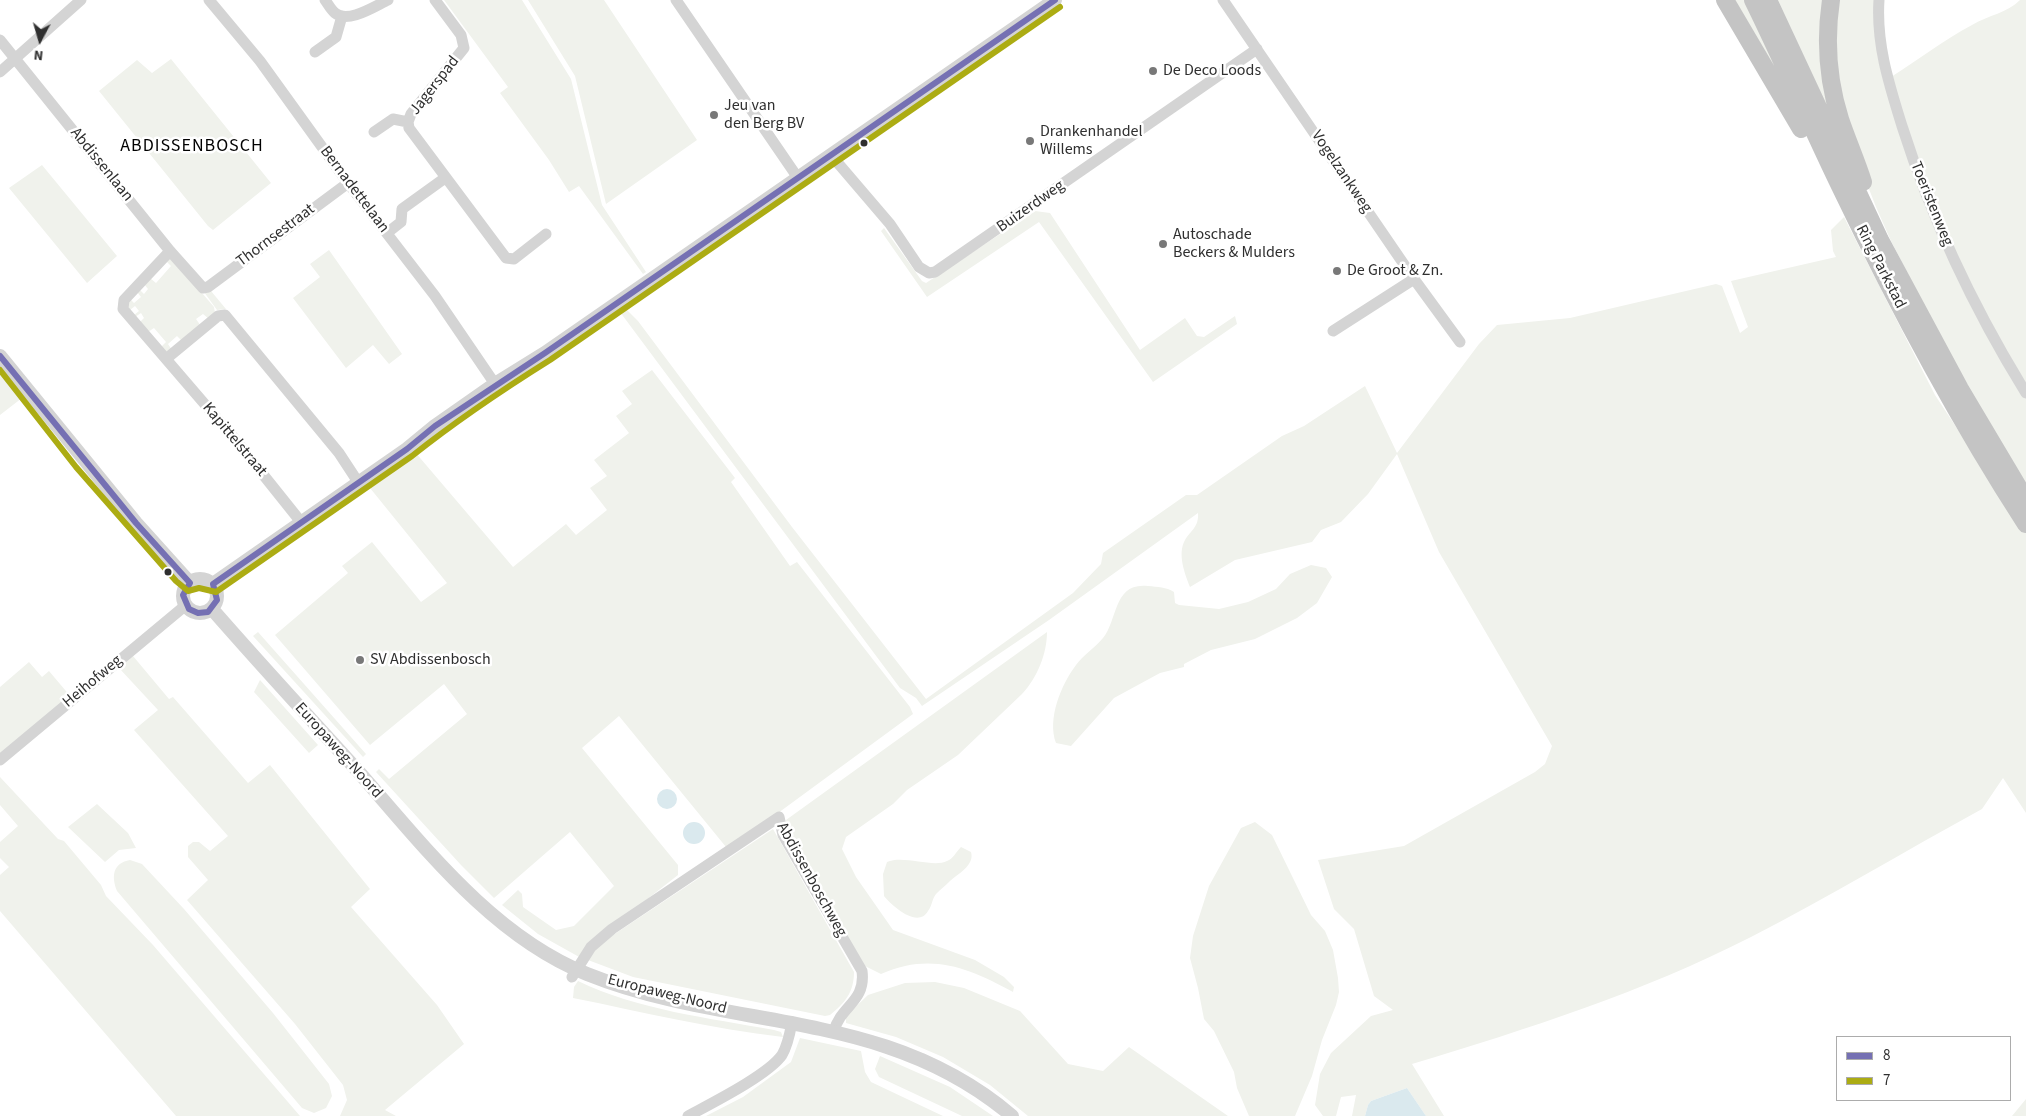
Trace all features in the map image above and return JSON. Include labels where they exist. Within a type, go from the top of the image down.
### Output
[{"type":"highway","points":[[1725,0],[1854,216]]},
{"type":"highway","name":"Ring Parkstad","points":[[1753,0],[1854,216],[1931,364],[2026,524]]},
{"type":"highway","name":"Ring Parkstad","points":[[1768,0],[1880,240],[1960,390],[2026,500]]},
{"type":"highway","points":[[1831,0],[1828,23],[1828,59],[1833,91],[1880,240]]},
{"type":"street","points":[[0,72],[81,0]]},
{"type":"street","name":"Bernadettelaan","points":[[209,0],[260,61],[348,183],[435,296],[494,384]]},
{"type":"street","points":[[325,0],[334,12],[342,16],[352,16],[388,0]]},
{"type":"street","name":"Jagerspad","points":[[435,0],[461,35],[464,48],[411,114],[408,122],[412,132],[506,258],[514,259],[546,234]]},
{"type":"street","points":[[676,0],[798,178]]},
{"type":"street","points":[[213,584],[494,384],[552,348],[1055,0]]},
{"type":"street","name":"Vogelzankweg","points":[[1223,0],[1414,279],[1460,342]]},
{"type":"street","name":"Toeristenweg","points":[[1879,0],[1880,45],[1885,68],[1926,197],[1984,320],[2026,393]]},
{"type":"street","points":[[315,52],[336,36],[342,16]]},
{"type":"street","name":"Abdissenlaan","points":[[0,40],[170,251],[203,288]]},
{"type":"street","name":"Buizerdweg","points":[[832,155],[890,224],[918,267],[929,273],[935,272],[1257,49]]},
{"type":"street","name":"Jagerspad","points":[[374,132],[393,119],[408,122]]},
{"type":"street","points":[[387,233],[401,222],[402,210],[445,178]]},
{"type":"street","name":"Thornsestraat","points":[[203,288],[208,287],[348,183]]},
{"type":"street","name":"Kapittelstraat","points":[[170,251],[124,300],[122,306],[300,522]]},
{"type":"street","points":[[1334,331],[1414,279]]},
{"type":"street","points":[[166,359],[218,316],[225,315],[339,453],[358,482]]},
{"type":"street","points":[[0,356],[124,510],[190,582]]},
{"type":"street","points":[[199,579],[213,584],[218,594],[212,609],[198,613],[186,605],[183,595],[190,582],[199,579]]},
{"type":"street","name":"Heihofweg","points":[[0,760],[186,605]]},
{"type":"street","name":"Europaweg-Noord","points":[[212,609],[412,832],[465,888],[487,909],[527,940],[575,973],[666,998],[834,1031],[892,1048],[931,1064],[978,1090],[1012,1116]]},
{"type":"street","name":"Abdissenboschweg","points":[[575,973],[591,947],[612,929],[779,817],[783,835],[862,972],[863,984],[859,995],[837,1021],[834,1031]]},
{"type":"street","points":[[688,1116],[763,1071],[778,1059],[788,1040],[792,1022]]},
{"type":"shaded area","points":[[444,0],[522,0],[571,79],[602,205],[646,272],[643,274],[579,186],[569,192],[549,160],[500,93],[508,87]]},
{"type":"shaded area","points":[[528,0],[604,0],[697,140],[606,204],[575,76]]},
{"type":"shaded area","points":[[1729,0],[1748,0],[1808,129]]},
{"type":"shaded area","points":[[1777,0],[1829,0],[1825,30],[1857,173]]},
{"type":"shaded area","points":[[1834,0],[1876,0],[1891,77],[1962,31],[2004,11],[2020,0],[2026,0],[2026,491],[1939,334],[1891,241],[1876,207],[1850,140],[1831,42]]},
{"type":"shaded area","points":[[171,59],[271,183],[213,230],[99,91],[137,60],[152,73]]},
{"type":"shaded area","points":[[42,165],[117,256],[87,283],[9,188]]},
{"type":"shaded area","points":[[1035,211],[1050,213],[1140,350],[1185,318],[1197,336],[1204,337],[1235,316],[1237,324],[1153,382],[1039,222],[927,297],[881,231],[884,228],[922,281],[926,283]]},
{"type":"shaded area","points":[[1844,217],[1935,395],[2026,533],[2026,813],[2003,778],[1982,809],[1809,906],[1710,957],[1585,1008],[1412,1064],[1444,1116],[1426,1116],[1407,1088],[1371,1101],[1365,1116],[1352,1116],[1356,1095],[1341,1097],[1336,1116],[1323,1116],[1315,1105],[1320,1074],[1331,1053],[1371,1016],[1393,1010],[1374,996],[1354,929],[1334,909],[1318,860],[1404,846],[1535,772],[1545,764],[1552,746],[1439,552],[1397,454],[1368,494],[1341,522],[1321,530],[1312,542],[1235,560],[1190,587],[1183,564],[1182,551],[1185,540],[1196,525],[1198,513],[1049,620],[922,706],[916,698],[900,688],[620,312],[626,309],[638,321],[792,527],[926,699],[1073,593],[1101,564],[1103,553],[1186,495],[1197,495],[1282,436],[1304,426],[1365,386],[1397,453],[1479,344],[1497,325],[1570,318],[1716,284],[1722,286],[1740,333],[1748,327],[1731,281],[1836,257],[1833,251],[1831,230]]},
{"type":"shaded area","points":[[329,250],[402,354],[389,364],[373,345],[346,368],[293,298],[320,277],[310,264]]},
{"type":"shaded area","points":[[167,258],[173,259],[214,307],[215,313],[209,319],[203,314],[196,319],[201,326],[182,341],[177,336],[168,344],[172,350],[167,352],[161,347],[166,342],[154,328],[148,332],[140,322],[144,318],[141,313],[135,317],[134,315],[139,311],[135,306],[130,310],[127,302],[130,299],[134,303],[141,297],[137,292],[139,289],[144,294],[148,289],[144,284],[150,278],[156,283],[171,266],[166,261]]},
{"type":"shaded area","points":[[211,291],[226,309],[217,310],[204,292]]},
{"type":"shaded area","points":[[652,370],[735,478],[731,482],[790,566],[797,562],[910,707],[913,714],[774,816],[726,847],[619,716],[582,748],[678,865],[678,875],[590,944],[581,958],[538,934],[502,905],[518,890],[522,894],[523,907],[556,930],[574,926],[614,886],[570,832],[494,898],[461,865],[376,772],[379,769],[389,779],[467,714],[444,684],[370,745],[275,635],[348,573],[342,566],[372,542],[421,602],[447,583],[370,488],[415,452],[513,567],[566,524],[576,535],[607,510],[590,488],[607,476],[594,460],[629,433],[616,416],[632,404],[622,391]]},
{"type":"shaded area","points":[[0,373],[22,398],[0,415]]},
{"type":"shaded area","points":[[1311,565],[1326,568],[1332,577],[1317,603],[1297,618],[1255,639],[1211,650],[1184,664],[1184,667],[1160,673],[1114,698],[1071,746],[1056,743],[1053,724],[1054,713],[1065,682],[1079,661],[1103,638],[1122,596],[1128,590],[1137,586],[1168,589],[1174,592],[1175,603],[1179,605],[1219,609],[1248,602],[1276,589],[1290,574]]},
{"type":"shaded area","points":[[258,632],[366,754],[363,757],[253,636]]},
{"type":"shaded area","points":[[1047,632],[1045,649],[1037,673],[1022,694],[958,755],[907,790],[893,804],[846,837],[842,849],[856,877],[893,930],[975,960],[1004,977],[1014,987],[1013,992],[981,976],[949,966],[917,964],[899,967],[881,974],[863,965],[793,845],[784,825],[786,820]]},
{"type":"shaded area","points":[[133,656],[169,699],[173,697],[248,783],[270,765],[370,889],[351,907],[437,1005],[464,1044],[385,1110],[396,1116],[340,1116],[347,1100],[343,1085],[295,1024],[187,900],[208,880],[188,857],[188,846],[193,842],[199,842],[210,851],[228,836],[134,730],[158,710],[119,668]]},
{"type":"shaded area","points":[[29,662],[42,677],[49,671],[71,697],[0,758],[0,687]]},
{"type":"shaded area","points":[[260,680],[318,745],[309,753],[254,692]]},
{"type":"shaded area","points":[[0,777],[58,839],[64,841],[101,885],[106,896],[153,945],[300,1116],[176,1116],[0,911],[0,875],[9,867],[0,858],[0,842],[18,826],[0,805]]},
{"type":"shaded area","points":[[667,789],[674,792],[677,799],[674,806],[667,809],[660,806],[657,799],[660,792]]},
{"type":"shaded area","points":[[97,804],[128,833],[136,848],[119,850],[105,862],[68,827]]},
{"type":"shaded area","points":[[694,822],[702,825],[705,833],[702,841],[694,844],[686,841],[683,833],[686,825]]},
{"type":"shaded area","points":[[1255,822],[1272,835],[1311,915],[1325,931],[1333,950],[1338,978],[1339,992],[1336,1005],[1322,1040],[1312,1076],[1295,1116],[1249,1116],[1237,1088],[1234,1072],[1214,1031],[1204,1019],[1190,958],[1193,936],[1209,886],[1241,828]]},
{"type":"shaded area","points":[[773,829],[854,972],[854,979],[848,996],[830,1015],[825,1016],[633,977],[588,960],[592,949]]},
{"type":"shaded area","points":[[961,847],[971,852],[971,861],[965,869],[936,894],[924,916],[918,918],[905,914],[884,896],[883,874],[887,862],[902,860],[941,863],[951,859]]},
{"type":"shaded area","points":[[130,860],[142,864],[184,909],[273,1013],[329,1084],[332,1096],[326,1108],[314,1113],[302,1108],[117,891],[114,880],[115,871],[120,864]]},
{"type":"shaded area","points":[[578,981],[601,991],[649,1006],[774,1030],[781,1032],[783,1037],[704,1025],[573,998],[574,987]]},
{"type":"shaded area","points":[[935,982],[964,988],[1020,1011],[1068,1064],[1103,1071],[1129,1047],[1228,1116],[1028,1116],[990,1085],[943,1057],[896,1037],[846,1023],[846,1016],[868,995],[905,983]]},
{"type":"shaded area","points":[[800,1038],[861,1051],[865,1072],[871,1082],[943,1116],[706,1116],[743,1097],[791,1062]]},
{"type":"shaded area","points":[[880,1056],[950,1087],[993,1116],[962,1116],[879,1077],[875,1069]]},
{"type":"shaded area","points":[[1407,1088],[1426,1116],[1365,1116],[1371,1101]]},
{"type":"shaded area","points":[[2026,1099],[2026,1116],[2012,1116]]},
{"type":"transit line","name":"8","points":[[0,356],[136,523],[190,583],[183,595],[189,609],[198,613],[208,612],[217,600],[213,584],[407,449],[435,426],[545,353],[1055,0]]},
{"type":"transit line","name":"7","points":[[0,370],[76,467],[176,581],[188,591],[199,588],[216,592],[412,456],[445,430],[550,360],[1060,7]]},
{"type":"place","name":"De Deco Loods","points":[[1153,71]]},
{"type":"place","name":"Jeu van den Berg BV","points":[[714,115]]},
{"type":"place","name":"Drankenhandel Willems","points":[[1030,141]]},
{"type":"place","name":"Autoschade Beckers & Mulders","points":[[1163,244]]},
{"type":"place","name":"De Groot & Zn.","points":[[1337,271]]},
{"type":"place","name":"SV Abdissenbosch","points":[[360,660]]},
{"type":"district","name":"ABDISSENBOSCH","points":[[192,147]]}]
